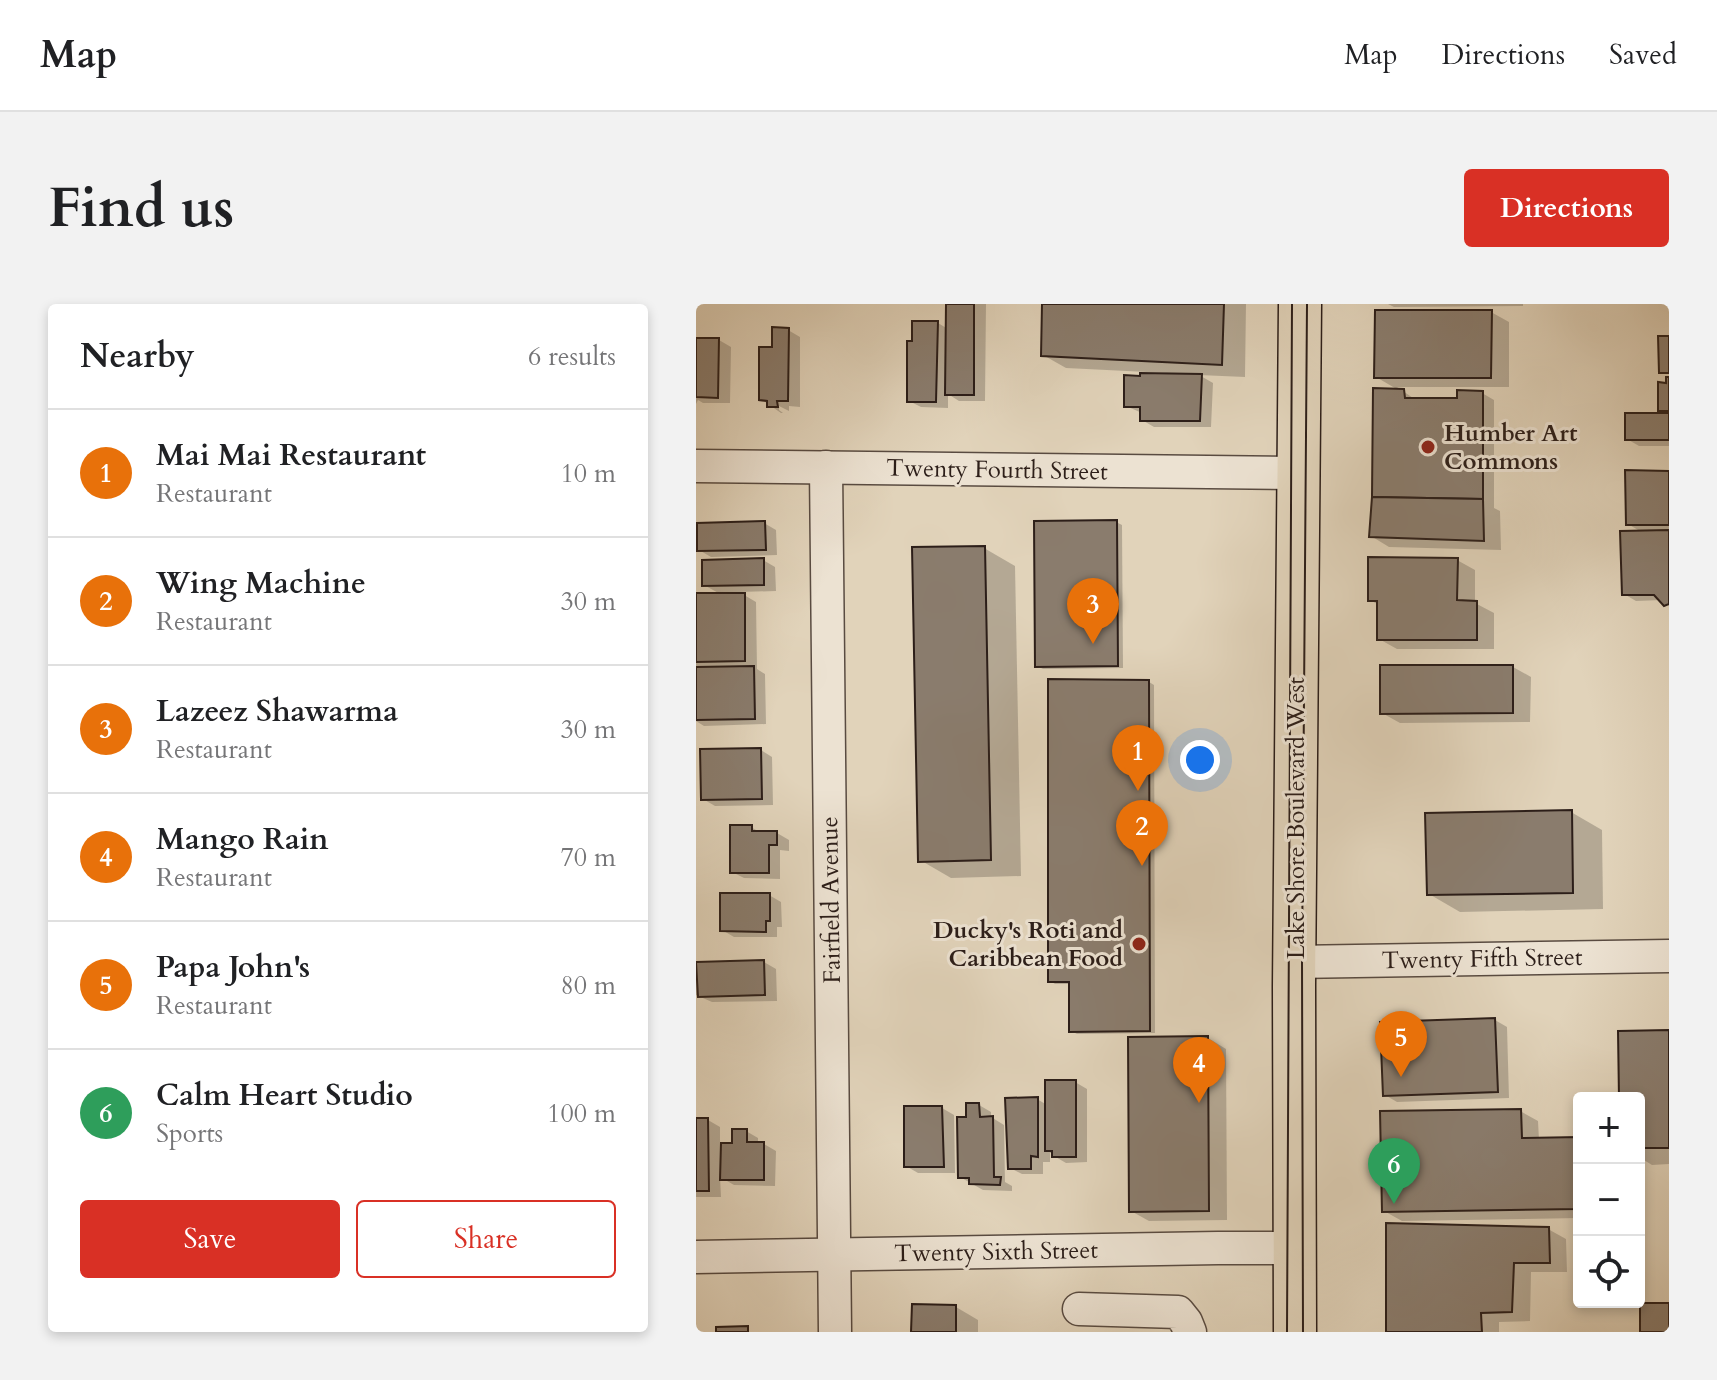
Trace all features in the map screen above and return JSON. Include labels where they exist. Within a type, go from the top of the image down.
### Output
[{"type":"main road","name":"Lake Shore Boulevard West","points":[[1295,1332],[1294,962],[1300,304]]},
{"type":"street","name":"Twenty Fourth Street","points":[[696,466],[1299,473]]},
{"type":"street","name":"Fairfield Avenue","points":[[826,467],[835,1332]]},
{"type":"street","name":"Twenty Fifth Street","points":[[1294,962],[1669,956]]},
{"type":"street","name":"Twenty Sixth Street","points":[[696,1257],[1295,1248]]},
{"type":"street","points":[[1079,1309],[1178,1312],[1190,1332]]},
{"type":"building","points":[[946,304],[974,304],[974,395],[945,395]]},
{"type":"building","points":[[1042,304],[1224,304],[1222,365],[1041,356]]},
{"type":"building","points":[[1375,310],[1492,310],[1491,378],[1374,378]]},
{"type":"building","points":[[912,321],[938,321],[936,402],[907,402],[907,341],[912,341]]},
{"type":"building","points":[[772,327],[789,328],[788,401],[777,401],[778,407],[767,407],[767,401],[759,400],[759,347],[772,347]]},
{"type":"building","points":[[1658,336],[1669,336],[1669,373],[1659,373]]},
{"type":"building","points":[[696,338],[719,338],[718,398],[696,397]]},
{"type":"building","points":[[1140,373],[1202,374],[1200,421],[1140,421],[1140,407],[1124,407],[1124,375],[1140,376]]},
{"type":"building","points":[[1666,377],[1669,377],[1669,411],[1658,411],[1658,382],[1666,383]]},
{"type":"building","name":"Humber Art Commons","points":[[1373,388],[1404,389],[1405,398],[1457,398],[1457,390],[1483,391],[1483,499],[1372,497]]},
{"type":"building","points":[[1625,413],[1669,413],[1669,440],[1625,440]]},
{"type":"building","points":[[1625,470],[1669,471],[1669,525],[1626,525]]},
{"type":"building","points":[[1372,497],[1483,499],[1484,541],[1369,537]]},
{"type":"building","points":[[1117,520],[1118,666],[1035,667],[1034,521]]},
{"type":"building","points":[[765,521],[766,550],[697,551],[697,523]]},
{"type":"building","points":[[1669,530],[1669,604],[1664,606],[1654,595],[1622,595],[1620,531]]},
{"type":"building","points":[[985,546],[991,860],[918,862],[912,547]]},
{"type":"building","points":[[1368,557],[1458,558],[1457,600],[1477,601],[1477,640],[1377,640],[1377,601],[1368,601]]},
{"type":"building","points":[[764,558],[764,585],[702,586],[702,560]]},
{"type":"building","points":[[696,593],[745,593],[745,661],[696,662]]},
{"type":"building","points":[[1380,665],[1513,665],[1513,713],[1380,714]]},
{"type":"building","points":[[754,666],[755,719],[696,720],[696,667]]},
{"type":"building","points":[[1048,679],[1149,680],[1150,1031],[1069,1032],[1069,982],[1048,982]]},
{"type":"building","points":[[761,748],[762,799],[701,800],[700,749]]},
{"type":"building","points":[[1572,810],[1573,893],[1427,895],[1425,813]]},
{"type":"building","points":[[730,825],[752,825],[752,831],[777,831],[777,845],[769,845],[769,873],[730,873]]},
{"type":"building","points":[[720,893],[770,893],[770,921],[766,921],[766,932],[720,931]]},
{"type":"building","points":[[764,960],[765,995],[698,997],[696,962]]},
{"type":"building","points":[[1495,1018],[1498,1092],[1383,1096],[1380,1022]]},
{"type":"building","points":[[1669,1030],[1669,1148],[1645,1148],[1645,1092],[1619,1092],[1618,1031]]},
{"type":"building","points":[[1208,1036],[1209,1211],[1129,1212],[1128,1037]]},
{"type":"building","points":[[1045,1080],[1076,1080],[1076,1157],[1052,1157],[1052,1151],[1045,1151]]},
{"type":"building","points":[[1038,1097],[1038,1157],[1031,1156],[1031,1169],[1008,1169],[1005,1098]]},
{"type":"building","points":[[966,1103],[979,1103],[980,1117],[993,1116],[994,1177],[1001,1177],[1000,1185],[969,1184],[969,1178],[958,1178],[957,1117],[966,1117]]},
{"type":"building","points":[[904,1106],[942,1106],[944,1167],[904,1167]]},
{"type":"building","points":[[1521,1109],[1522,1138],[1573,1137],[1573,1209],[1382,1212],[1380,1111]]},
{"type":"building","points":[[696,1118],[708,1118],[709,1191],[696,1191]]},
{"type":"building","points":[[732,1129],[747,1129],[747,1142],[764,1142],[764,1180],[720,1180],[721,1143],[732,1143]]},
{"type":"building","points":[[1386,1223],[1549,1227],[1550,1263],[1514,1263],[1512,1312],[1481,1313],[1482,1332],[1386,1332]]},
{"type":"building","points":[[1645,1303],[1669,1303],[1669,1332],[1640,1332],[1640,1308],[1645,1308]]},
{"type":"building","points":[[912,1304],[956,1305],[956,1332],[911,1332]]},
{"type":"building","points":[[748,1326],[748,1332],[716,1332],[716,1327]]},
{"type":"tram line","points":[[1287,1332],[1292,304]]},
{"type":"tram line","points":[[1303,1332],[1302,962],[1307,304]]},
{"type":"place","name":"Humber Art Commons","points":[[1428,447]]},
{"type":"place","name":"Lazeez Shawarma","points":[[1093,644]]},
{"type":"place","name":"Mai Mai Restaurant","points":[[1138,791]]},
{"type":"place","name":"Wing Machine","points":[[1142,866]]},
{"type":"place","name":"Ducky's Roti and Caribbean Food","points":[[1139,944]]},
{"type":"place","name":"Papa John's","points":[[1401,1077]]},
{"type":"place","name":"Mango Rain","points":[[1199,1103]]},
{"type":"place","name":"Calm Heart Studio","points":[[1394,1204]]}]
